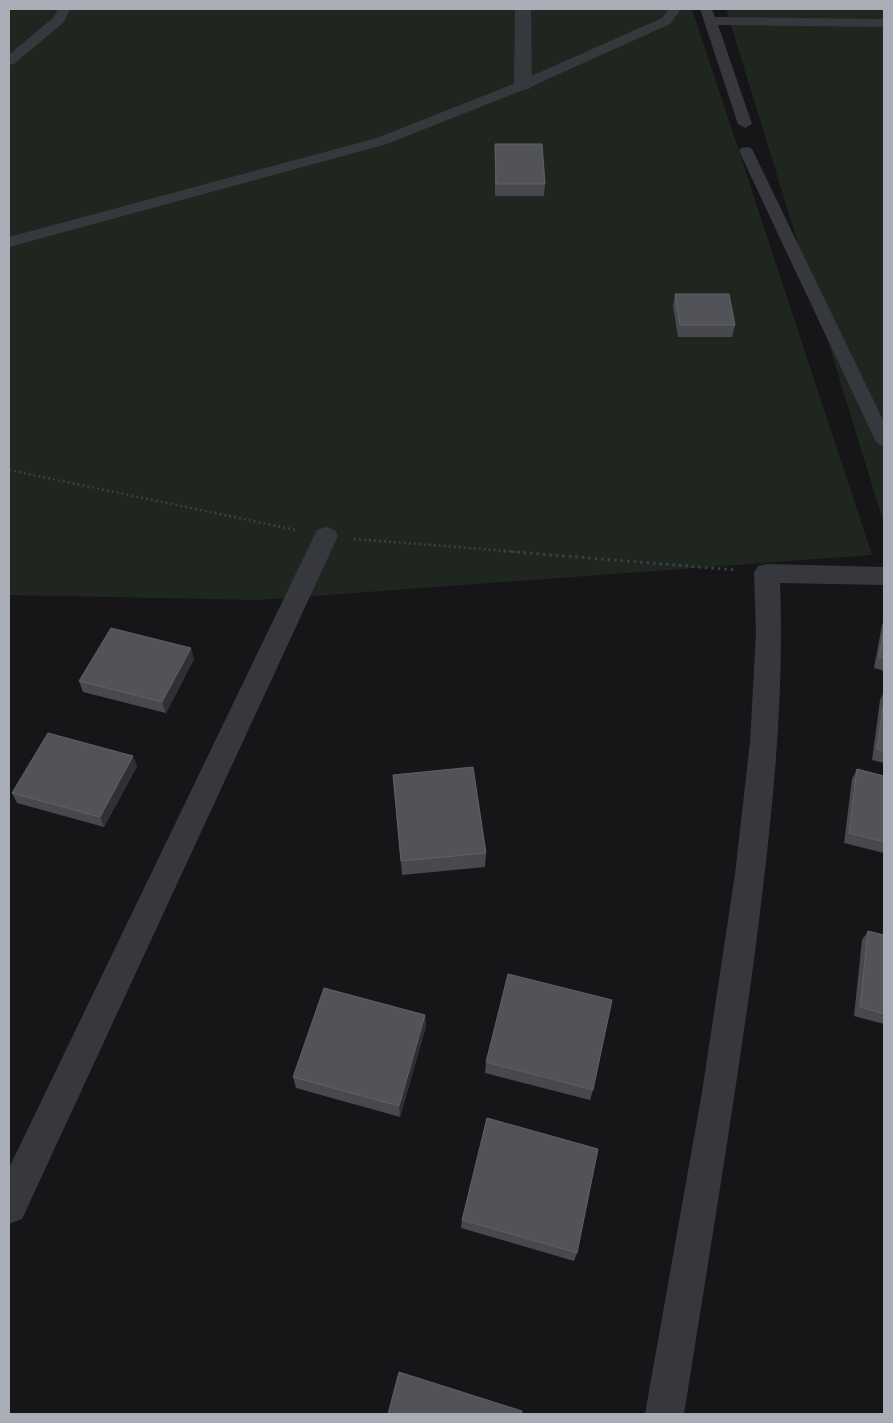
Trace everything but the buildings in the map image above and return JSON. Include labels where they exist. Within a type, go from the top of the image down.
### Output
[{"type":"street","points":[[523,9],[524,85]]},
{"type":"street","points":[[9,1206],[326,536]]},
{"type":"street","points":[[664,1414],[719,1092],[750,874],[764,742],[769,633],[767,573],[884,576]]},
{"type":"lane","points":[[9,61],[60,19],[64,9]]},
{"type":"lane","points":[[9,242],[382,141],[524,85],[666,22],[675,9]]},
{"type":"lane","points":[[745,124],[708,15],[884,23]]},
{"type":"lane","points":[[746,152],[884,440]]},
{"type":"path","points":[[9,470],[326,536],[767,573]]},
{"type":"shaded area","points":[[9,9],[692,9],[872,555],[259,600],[9,595]]},
{"type":"shaded area","points":[[726,9],[884,9],[884,524]]}]
